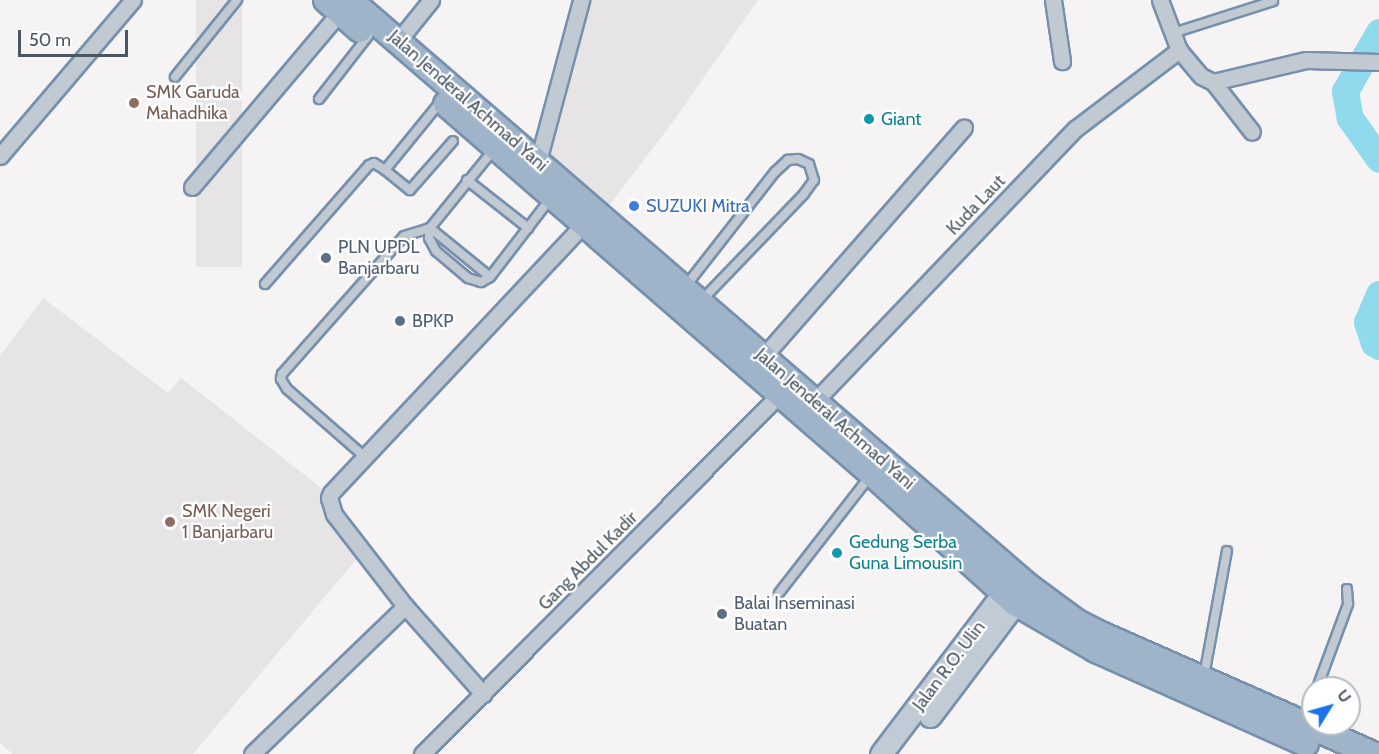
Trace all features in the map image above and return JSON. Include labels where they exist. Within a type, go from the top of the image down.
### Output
[{"type":"highway","name":"Jalan Jenderal Achmad Yani","points":[[339,4],[398,41],[538,161],[780,394],[872,474],[1015,590],[1096,650],[1331,754]]},
{"type":"highway","name":"Jalan Jenderal Achmad Yani","points":[[339,4],[368,36],[584,224],[649,269],[692,295],[814,402],[1015,590],[1134,650],[1204,677],[1239,696],[1301,723]]},
{"type":"highway","name":"Jalan Jenderal Achmad Yani","points":[[1332,736],[1373,754]]},
{"type":"main road","name":"Jalan R.O. Ulin","points":[[900,754],[926,710],[1015,590]]},
{"type":"main road","name":"Jalan R.O. Ulin","points":[[881,754],[926,710]]},
{"type":"street","points":[[0,156],[133,0]]},
{"type":"street","points":[[398,41],[431,0]]},
{"type":"street","points":[[538,161],[581,0]]},
{"type":"street","points":[[1053,0],[1062,61]]},
{"type":"street","points":[[1160,0],[1179,50],[1202,76],[1213,82],[1252,132]]},
{"type":"street","points":[[192,187],[339,4]]},
{"type":"street","name":"Kuda Laut","points":[[814,402],[1075,129],[1179,50]]},
{"type":"street","points":[[1213,82],[1306,60],[1344,59],[1378,62]]},
{"type":"street","points":[[763,357],[964,127]]},
{"type":"street","points":[[483,694],[405,606],[334,514],[330,505],[331,493],[584,224]]},
{"type":"street","name":"Gang Abdul Kadir","points":[[423,754],[780,394]]},
{"type":"street","points":[[252,754],[405,606]]},
{"type":"lane","points":[[175,77],[237,0]]},
{"type":"lane","points":[[1173,33],[1273,1]]},
{"type":"lane","points":[[319,99],[368,36]]},
{"type":"lane","points":[[385,170],[441,100]]},
{"type":"lane","points":[[264,284],[369,165],[374,163],[410,190],[453,141]]},
{"type":"lane","points":[[496,147],[430,228],[429,238],[436,251],[468,278],[481,282],[490,277],[552,196]]},
{"type":"lane","points":[[798,159],[809,164],[814,180],[804,194],[692,295],[775,172],[788,160],[798,159]]},
{"type":"lane","points":[[467,180],[528,228]]},
{"type":"lane","points":[[430,228],[490,277]]},
{"type":"lane","points":[[365,457],[282,384],[282,374],[399,241],[412,232],[430,228]]},
{"type":"lane","points":[[779,593],[872,474]]},
{"type":"lane","points":[[1204,677],[1227,550]]},
{"type":"lane","points":[[1321,676],[1348,604],[1347,589]]},
{"type":"shaded area","points":[[196,0],[242,0],[242,267],[196,267]]},
{"type":"shaded area","points":[[585,0],[758,0],[672,123],[605,211],[544,154]]},
{"type":"shaded area","name":"SMK Negeri 1 Banjarbaru","points":[[43,298],[168,393],[181,378],[320,487],[359,556],[193,754],[13,754],[0,743],[0,356]]},
{"type":"waterway","points":[[1379,32],[1345,91],[1350,118],[1379,159]]},
{"type":"waterway","points":[[1379,294],[1367,322],[1374,343],[1379,346]]},
{"type":"place","name":"SMK Garuda Mahadhika","points":[[134,103]]},
{"type":"place","name":"Giant","points":[[869,119]]},
{"type":"place","name":"SUZUKI Mitra","points":[[634,206]]},
{"type":"place","name":"PLN UPDL Banjarbaru","points":[[326,258]]},
{"type":"place","name":"BPKP","points":[[400,321]]},
{"type":"place","name":"SMK Negeri 1 Banjarbaru","points":[[170,522]]},
{"type":"place","name":"Gedung Serba Guna Limousin","points":[[837,553]]},
{"type":"place","name":"Balai Inseminasi Buatan","points":[[722,614]]}]
